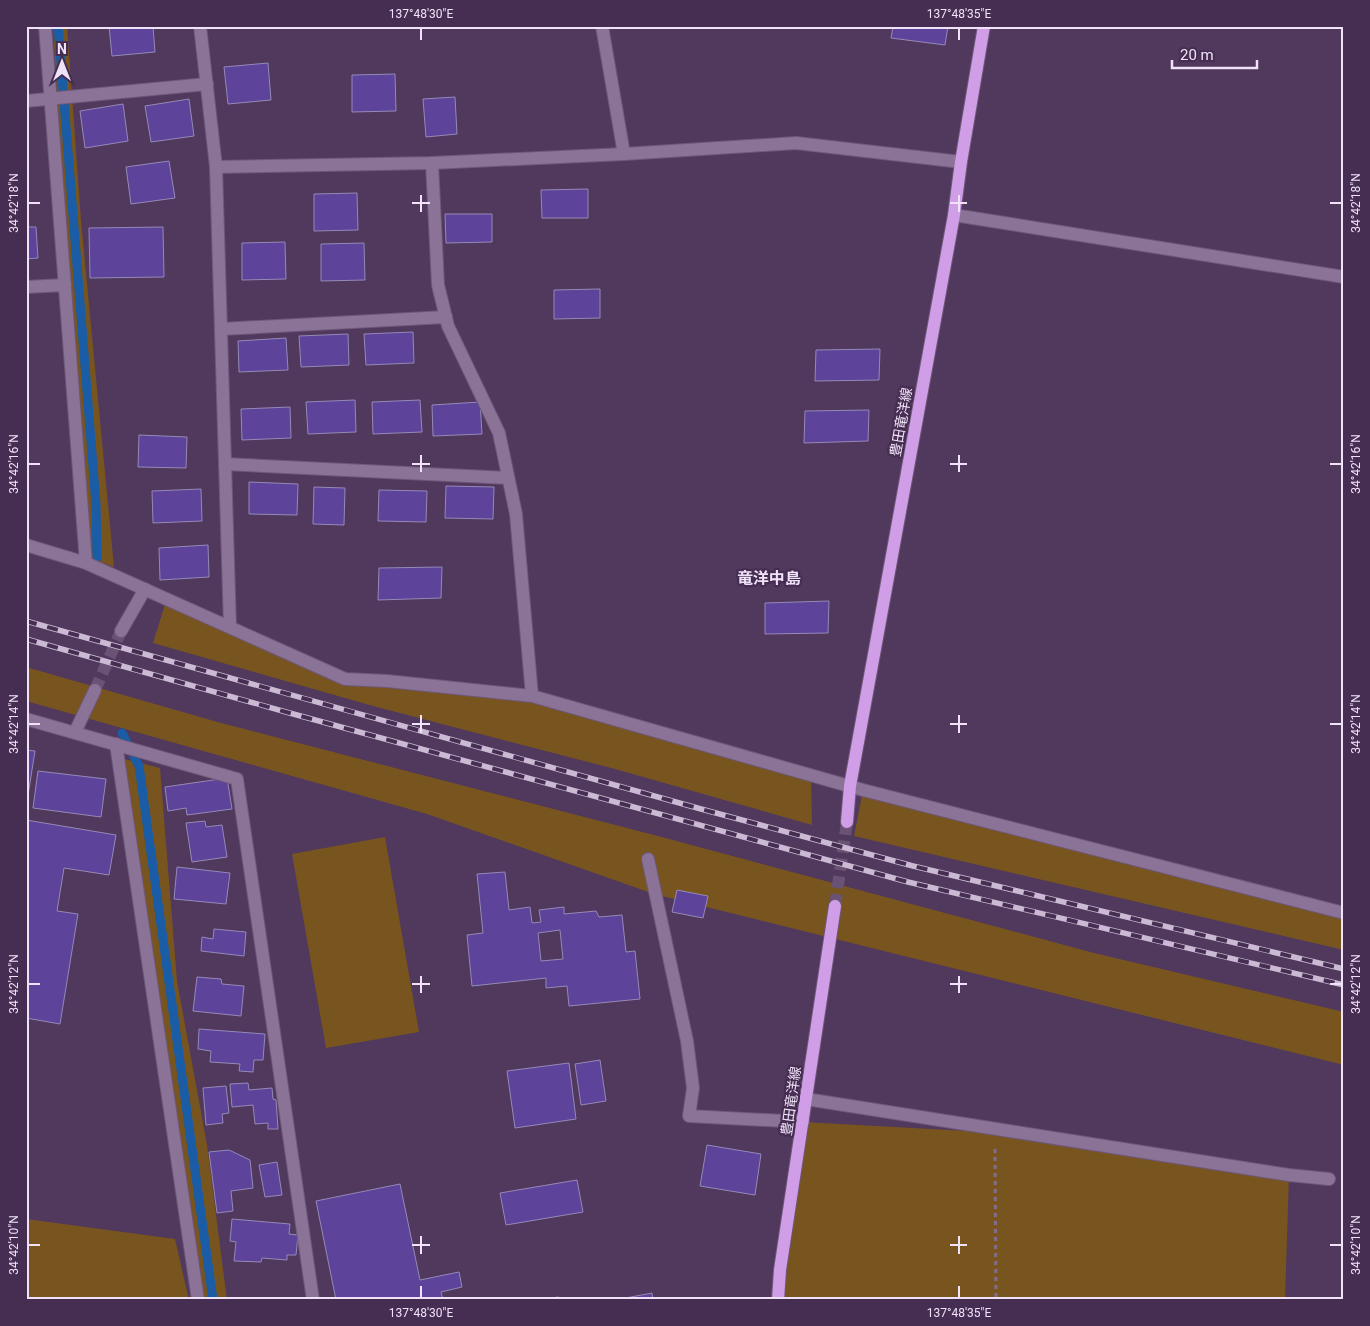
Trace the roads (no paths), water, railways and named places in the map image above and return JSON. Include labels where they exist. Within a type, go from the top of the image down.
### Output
[{"type":"main road","name":"豊田竜洋線","points":[[847,822],[850,786],[954,216],[961,162],[984,26]]},
{"type":"main road","name":"豊田竜洋線","points":[[778,1300],[780,1270],[835,906]]},
{"type":"street","points":[[45,26],[86,563]]},
{"type":"street","points":[[200,26],[216,167],[230,626]]},
{"type":"street","points":[[602,26],[624,154]]},
{"type":"street","points":[[26,101],[207,84]]},
{"type":"street","points":[[216,167],[432,164],[796,143],[961,162]]},
{"type":"street","points":[[432,164],[438,285],[448,326],[499,433],[516,514],[532,696]]},
{"type":"street","points":[[954,216],[1344,277]]},
{"type":"street","points":[[26,287],[65,285]]},
{"type":"street","points":[[221,329],[446,317]]},
{"type":"street","points":[[225,464],[508,478]]},
{"type":"street","points":[[26,545],[86,563],[345,679],[387,681],[532,696],[850,786],[1344,913]]},
{"type":"street","points":[[120,631],[144,588]]},
{"type":"street","points":[[75,732],[95,690]]},
{"type":"street","points":[[26,719],[237,779],[313,1300]]},
{"type":"street","points":[[116,744],[198,1300]]},
{"type":"street","points":[[648,859],[687,1041],[693,1088],[689,1116],[803,1122]]},
{"type":"street","points":[[806,1099],[1289,1175],[1329,1179]]},
{"type":"waterway","points":[[58,26],[96,504],[97,558]]},
{"type":"waterway","points":[[122,733],[139,766],[213,1300]]},
{"type":"tunnel","points":[[95,690],[121,631]]},
{"type":"tunnel","points":[[835,906],[847,822]]},
{"type":"railway","points":[[26,621],[701,809],[913,866],[1344,969]]},
{"type":"railway","points":[[26,639],[908,882],[1344,985]]},
{"type":"district","name":"竜洋中島","points":[[769,578]]}]
